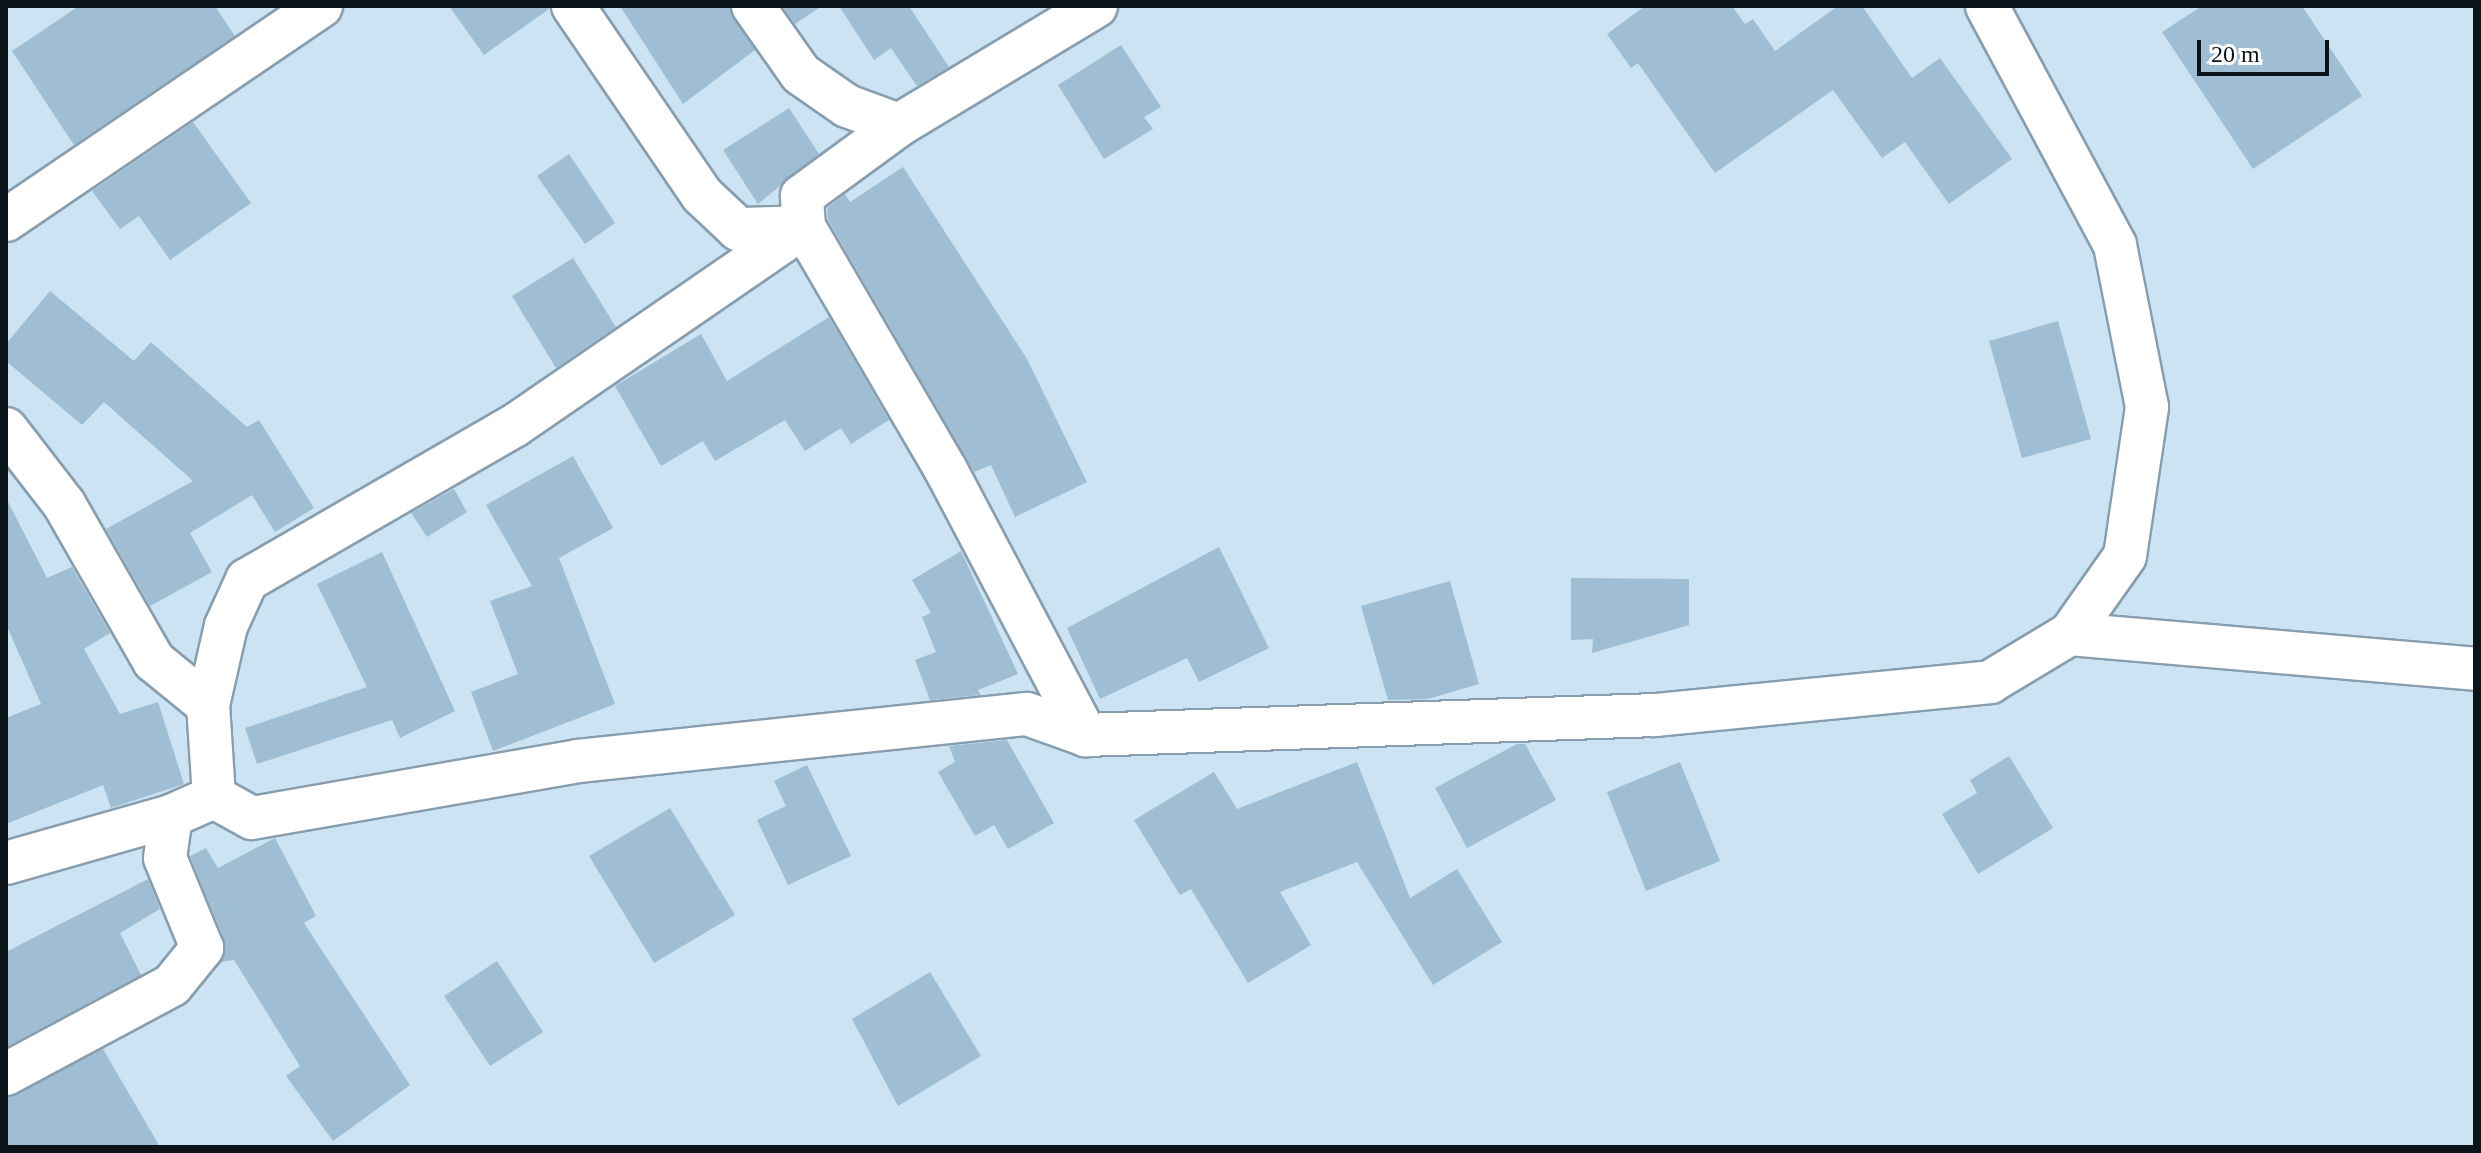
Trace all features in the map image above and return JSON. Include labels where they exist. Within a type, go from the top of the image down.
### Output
[{"type":"street","points":[[6,220],[321,6]]},
{"type":"street","points":[[573,6],[702,195],[738,229],[804,227]]},
{"type":"street","points":[[753,6],[801,74],[847,106],[899,125]]},
{"type":"street","points":[[1086,735],[946,470],[804,227],[802,196],[899,125],[1096,6]]},
{"type":"street","points":[[214,797],[252,818],[578,761],[1027,714],[1086,735],[1655,715],[1990,682],[2070,634],[2125,556],[2147,407],[2115,245],[1987,6]]},
{"type":"street","points":[[214,797],[208,705],[226,626],[247,580],[514,426],[804,227]]},
{"type":"street","points":[[6,429],[64,504],[154,661],[208,705]]},
{"type":"street","points":[[2070,634],[2475,669]]},
{"type":"street","points":[[6,863],[171,816],[214,797]]},
{"type":"street","points":[[6,1074],[172,985],[202,948],[165,858],[171,816]]},
{"type":"building","points":[[79,6],[215,6],[235,36],[74,145],[12,51]]},
{"type":"building","points":[[449,6],[549,6],[549,9],[484,55]]},
{"type":"building","points":[[620,6],[729,6],[755,50],[683,104]]},
{"type":"building","points":[[782,6],[822,6],[795,24]]},
{"type":"building","points":[[839,6],[909,6],[949,67],[917,86],[891,48],[874,60]]},
{"type":"building","points":[[1645,6],[1732,6],[1745,24],[1753,19],[1775,51],[1838,6],[1862,6],[1912,78],[1940,58],[2012,159],[1949,204],[1905,142],[1882,158],[1833,90],[1715,173],[1638,63],[1631,68],[1607,34]]},
{"type":"building","points":[[2202,6],[2302,6],[2362,96],[2253,169],[2162,32]]},
{"type":"building","points":[[1121,45],[1161,107],[1144,117],[1153,129],[1104,159],[1058,85]]},
{"type":"building","points":[[789,108],[819,154],[758,204],[723,150]]},
{"type":"building","points":[[193,122],[251,203],[170,260],[139,216],[120,229],[92,191]]},
{"type":"building","points":[[569,154],[615,223],[585,244],[537,176]]},
{"type":"building","points":[[903,167],[1027,359],[1087,482],[1015,517],[991,465],[974,472],[828,220],[827,208],[845,194],[850,202]]},
{"type":"building","points":[[573,258],[616,327],[556,368],[512,296]]},
{"type":"building","points":[[50,291],[134,361],[151,342],[247,427],[259,420],[314,508],[275,532],[252,495],[190,533],[212,572],[150,606],[106,529],[193,481],[104,402],[82,425],[6,361],[6,344]]},
{"type":"building","points":[[829,317],[889,420],[851,444],[841,428],[805,451],[785,420],[715,461],[703,441],[661,466],[615,386],[701,334],[727,381]]},
{"type":"building","points":[[2058,321],[2091,439],[2022,458],[1989,341]]},
{"type":"building","points":[[573,456],[613,528],[559,558],[615,704],[493,751],[471,692],[518,674],[490,601],[532,586],[486,505]]},
{"type":"building","points":[[454,489],[467,512],[427,537],[411,513]]},
{"type":"building","points":[[6,498],[47,578],[72,567],[110,633],[84,649],[120,714],[158,702],[184,784],[111,808],[103,785],[6,824],[6,718],[41,704],[6,624]]},
{"type":"building","points":[[1219,547],[1269,648],[1199,682],[1187,658],[1100,699],[1067,628]]},
{"type":"building","points":[[961,551],[1018,674],[978,690],[981,695],[930,700],[915,660],[936,652],[922,617],[931,613],[912,580]]},
{"type":"building","points":[[382,552],[455,711],[400,738],[392,720],[257,764],[245,728],[367,687],[317,584]]},
{"type":"building","points":[[1571,578],[1689,579],[1689,625],[1592,653],[1593,639],[1571,640]]},
{"type":"building","points":[[1450,581],[1479,684],[1428,699],[1388,700],[1361,606]]},
{"type":"building","points":[[1007,740],[1054,823],[1008,849],[994,825],[975,836],[938,772],[955,762],[949,746]]},
{"type":"building","points":[[1517,744],[1525,744],[1556,800],[1467,848],[1435,788]]},
{"type":"building","points":[[2009,756],[2053,828],[1978,874],[1942,814],[1977,793],[1970,780]]},
{"type":"building","points":[[1357,762],[1410,898],[1457,869],[1502,942],[1433,985],[1357,862],[1280,892],[1311,945],[1248,983],[1191,889],[1180,895],[1134,820],[1214,772],[1237,809]]},
{"type":"building","points":[[1680,762],[1720,861],[1646,891],[1607,792]]},
{"type":"building","points":[[807,765],[851,856],[788,885],[757,820],[786,806],[774,781]]},
{"type":"building","points":[[670,808],[735,915],[654,963],[589,856]]},
{"type":"building","points":[[275,838],[316,916],[304,923],[410,1085],[333,1141],[286,1076],[300,1066],[234,960],[221,962],[224,939],[190,856],[206,848],[218,868]]},
{"type":"building","points":[[148,879],[160,909],[120,933],[141,975],[6,1047],[6,952]]},
{"type":"building","points":[[497,961],[543,1032],[490,1066],[444,996]]},
{"type":"building","points":[[930,972],[981,1056],[898,1106],[852,1019]]},
{"type":"building","points":[[103,1049],[160,1147],[6,1147],[6,1098]]}]
